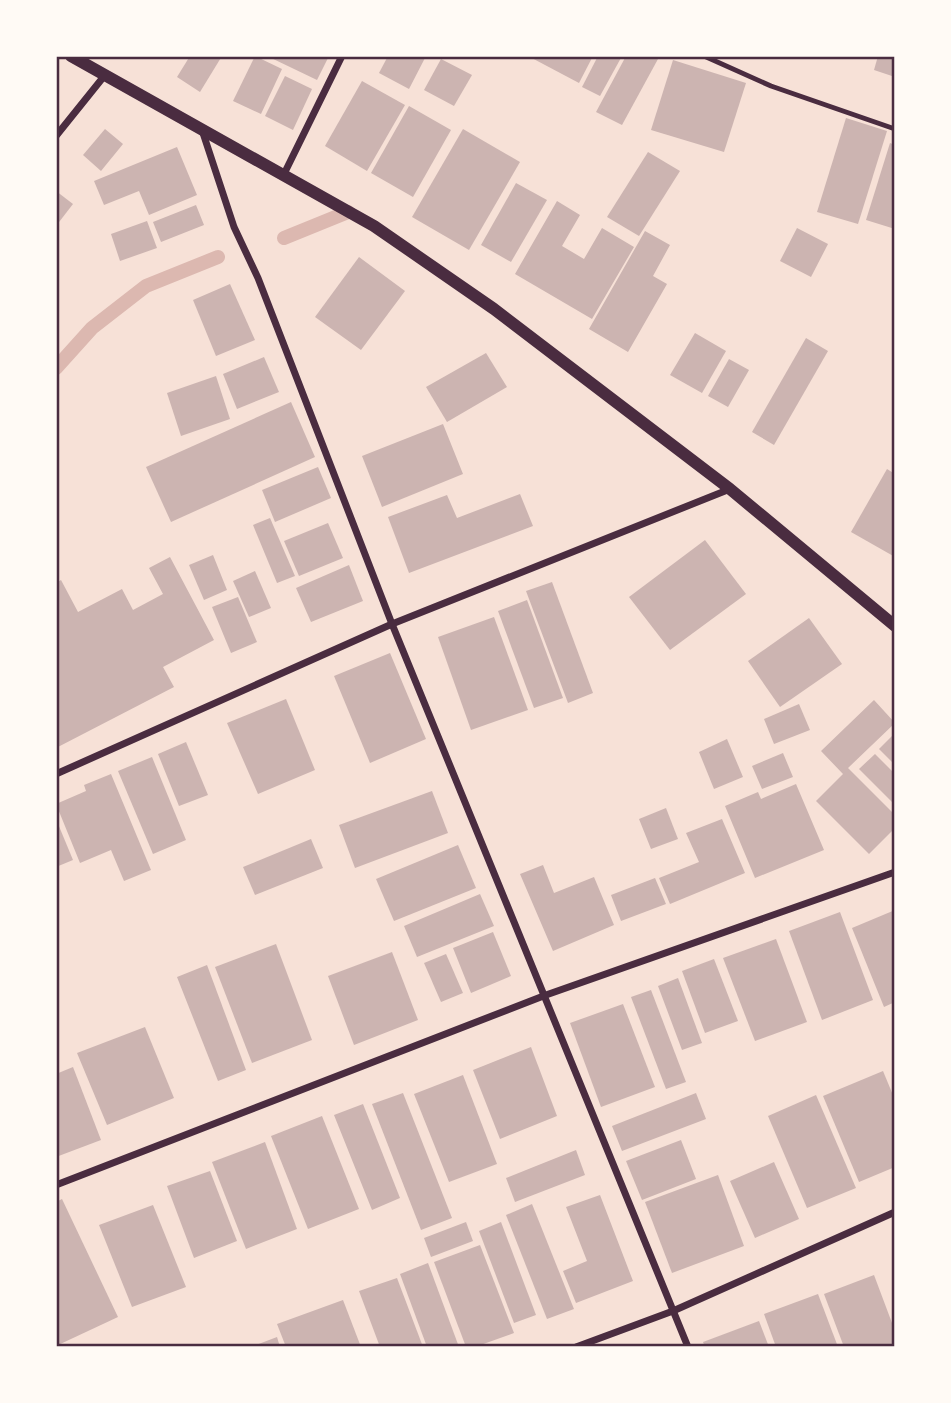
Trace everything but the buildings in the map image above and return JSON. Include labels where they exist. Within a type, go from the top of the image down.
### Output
[{"type":"street","points":[[71,56],[374,226],[494,309],[730,489],[894,622]]},
{"type":"street","points":[[284,174],[342,56]]},
{"type":"street","points":[[56,136],[104,75]]},
{"type":"street","points":[[202,130],[234,227],[258,278],[392,624],[688,1347]]},
{"type":"street","points":[[56,774],[392,624],[730,489]]},
{"type":"street","points":[[56,1185],[546,995],[895,872]]},
{"type":"street","points":[[576,1347],[674,1311],[895,1212]]},
{"type":"lane","points":[[704,56],[771,86],[895,128]]},
{"type":"waterway","points":[[284,238],[348,212]]},
{"type":"waterway","points":[[56,368],[92,328],[146,286],[218,257]]}]
